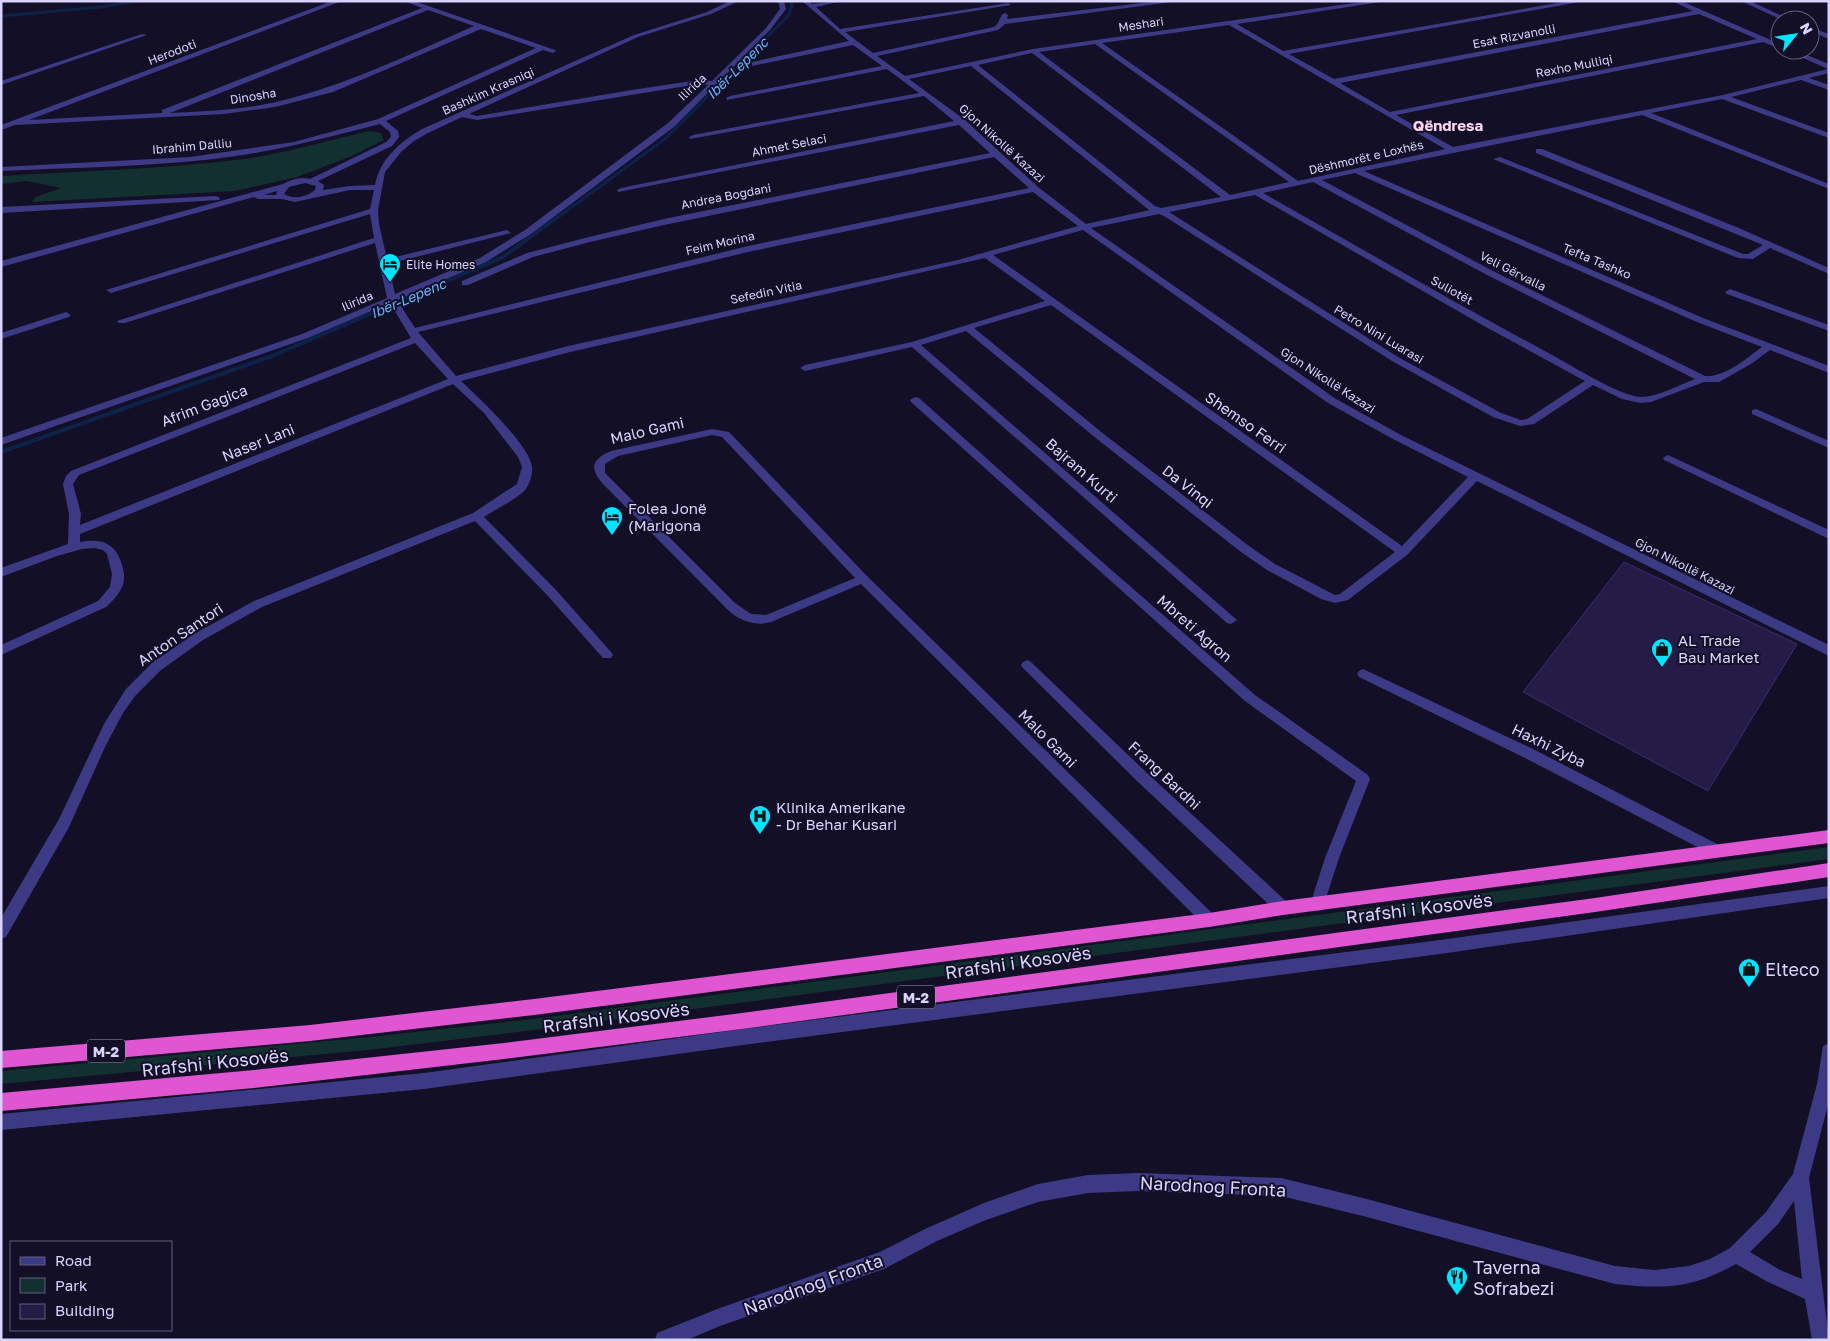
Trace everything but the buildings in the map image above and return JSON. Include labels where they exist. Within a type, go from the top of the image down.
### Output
[{"type":"highway","name":"Rrafshi i Kosovës","points":[[1,1060],[310,1033],[534,1007],[1209,920],[1283,908],[1829,836]]},
{"type":"highway","name":"Rrafshi i Kosovës","points":[[1,1102],[254,1079],[504,1051],[742,1021],[1594,905],[1829,870]]},
{"type":"street","name":"Herodoti","points":[[14,123],[339,1]]},
{"type":"street","points":[[407,1],[552,50]]},
{"type":"street","name":"Bashkim Krasniqi","points":[[392,299],[374,210],[381,172],[398,150],[411,139],[636,36],[709,13],[736,1]]},
{"type":"street","name":"Ilirida","points":[[1,442],[262,352],[483,260],[508,246],[671,125],[768,30],[783,9],[781,1]]},
{"type":"street","points":[[807,4],[838,1]]},
{"type":"street","points":[[1002,22],[1176,1]]},
{"type":"street","name":"Meshari","points":[[904,78],[1033,50],[1384,1]]},
{"type":"street","points":[[1282,53],[1582,1]]},
{"type":"street","points":[[1675,1],[1770,43]]},
{"type":"street","points":[[1744,1],[1770,12]]},
{"type":"street","points":[[839,31],[1008,3],[1002,22],[996,29],[871,54]]},
{"type":"street","name":"Gjon Nikollë Kazazi","points":[[807,4],[839,31],[962,122],[1035,189],[1084,227],[1157,276],[1332,401],[1382,430],[1829,651]]},
{"type":"street","points":[[155,116],[428,8]]},
{"type":"street","name":"Esat Rizvanolli","points":[[1332,82],[1699,12]]},
{"type":"street","points":[[1230,23],[1452,150]]},
{"type":"street","name":"Dinosha","points":[[14,123],[254,109],[299,99],[338,86],[481,26]]},
{"type":"street","points":[[1,83],[144,35]]},
{"type":"street","name":"Rexho Mulliqi","points":[[1389,114],[1763,40]]},
{"type":"street","points":[[755,64],[855,42]]},
{"type":"street","points":[[1096,42],[1297,184]]},
{"type":"street","name":"Ibrahim Dalliu","points":[[1,169],[190,159],[294,144],[381,120],[543,47]]},
{"type":"street","points":[[1033,50],[1228,198]]},
{"type":"street","points":[[1812,60],[1829,67]]},
{"type":"street","name":"Petro Nini Luarasi","points":[[972,63],[1149,206],[1395,359],[1509,421],[1530,422],[1592,381]]},
{"type":"street","points":[[730,98],[888,67]]},
{"type":"street","name":"Dëshmorët e Loxhës","points":[[1084,227],[1358,172],[1452,150],[1723,97],[1804,79],[1829,71]]},
{"type":"street","points":[[1804,79],[1829,88]]},
{"type":"street","points":[[462,115],[477,118],[699,82],[715,83]]},
{"type":"street","points":[[693,137],[925,94]]},
{"type":"street","points":[[1723,97],[1829,136]]},
{"type":"street","points":[[60,106],[57,112],[58,117],[69,120]]},
{"type":"street","points":[[1641,112],[1829,187]]},
{"type":"street","points":[[316,183],[389,144],[395,137],[394,131],[381,120]]},
{"type":"street","name":"Ahmet Selaci","points":[[621,190],[962,122]]},
{"type":"street","points":[[1,128],[14,123]]},
{"type":"street","points":[[1539,151],[1829,271]]},
{"type":"street","name":"Andrea Bogdani","points":[[465,283],[530,255],[572,243],[664,222],[997,154]]},
{"type":"street","points":[[1497,159],[1741,256],[1750,257],[1770,245]]},
{"type":"street","name":"Tefta Tashko","points":[[1358,172],[1708,324],[1829,370]]},
{"type":"street","name":"Veli Gërvalla","points":[[1315,180],[1490,273],[1703,379]]},
{"type":"street","points":[[1,264],[240,197],[286,186],[298,181],[316,183],[379,183]]},
{"type":"street","points":[[316,183],[321,188],[316,194]]},
{"type":"street","points":[[1,210],[240,197],[282,197],[299,200],[316,194],[379,183]]},
{"type":"street","points":[[282,197],[280,192],[286,186]]},
{"type":"street","name":"Feim Morina","points":[[415,335],[748,249],[1035,189]]},
{"type":"street","name":"Suliotët","points":[[1256,192],[1398,274],[1592,381],[1626,396],[1640,400],[1667,394],[1703,379]]},
{"type":"street","points":[[137,226],[144,222],[149,212],[144,202]]},
{"type":"street","points":[[1,215],[28,209]]},
{"type":"street","points":[[111,290],[374,210]]},
{"type":"street","name":"Sefedin Vitia","points":[[454,380],[626,335],[809,296],[987,255],[1084,227]]},
{"type":"street","points":[[385,262],[507,233]]},
{"type":"street","points":[[122,321],[379,240]]},
{"type":"street","name":"Shemso Ferri","points":[[987,255],[1050,302],[1403,552]]},
{"type":"street","points":[[1730,292],[1829,328]]},
{"type":"street","name":"Anton Santori","points":[[1,932],[64,824],[109,727],[127,698],[143,678],[200,636],[251,608],[477,516],[522,486],[526,477],[527,467],[523,456],[488,411],[454,380],[415,335],[392,299]]},
{"type":"street","points":[[805,368],[914,344],[1050,302]]},
{"type":"street","points":[[1,336],[66,315]]},
{"type":"street","name":"Da Vinqi","points":[[968,328],[1221,531],[1272,566],[1316,591],[1335,599],[1344,597],[1403,552]]},
{"type":"street","name":"Afrim Gagica","points":[[74,547],[75,514],[68,484],[70,478],[75,473],[415,335]]},
{"type":"street","name":"Bajram Kurti","points":[[914,344],[1231,620]]},
{"type":"street","points":[[1703,379],[1716,380],[1748,362],[1768,347]]},
{"type":"street","name":"Naser Lani","points":[[74,532],[454,380]]},
{"type":"street","name":"Mbreti Agron","points":[[916,400],[1096,563],[1250,698],[1363,779],[1332,858],[1317,905]]},
{"type":"street","points":[[1756,412],[1829,445]]},
{"type":"street","name":"Malo Gami","points":[[863,580],[767,619],[756,620],[746,618],[730,606],[607,482],[599,472],[598,466],[602,460],[615,453],[712,432],[725,434],[863,580],[1209,920]]},
{"type":"street","points":[[1668,458],[1829,535]]},
{"type":"street","points":[[1403,552],[1476,475]]},
{"type":"street","points":[[477,516],[552,593],[607,655]]},
{"type":"street","points":[[1,572],[74,547],[94,544],[105,546],[113,555],[118,570],[118,583],[112,595],[102,604],[1,650]]},
{"type":"street","name":"Frang Bardhi","points":[[1027,664],[1142,777],[1283,908]]},
{"type":"street","name":"Haxhi Zyba","points":[[1363,674],[1528,753],[1718,851]]},
{"type":"street","points":[[1,1122],[424,1081],[743,1037],[1440,947],[1829,892]]},
{"type":"street","points":[[1821,1340],[1813,1293],[1800,1178],[1824,1084],[1829,1051]]},
{"type":"street","name":"Narodnog Fronta","points":[[664,1340],[720,1317],[884,1260],[931,1235],[984,1212],[1038,1193],[1088,1184],[1138,1182],[1281,1187],[1364,1207],[1565,1263],[1615,1275],[1655,1279],[1689,1275],[1714,1266],[1736,1254],[1772,1218],[1800,1178]]},
{"type":"street","points":[[1736,1254],[1774,1276],[1813,1293]]},
{"type":"green space","points":[[370,131],[381,133],[384,140],[352,156],[297,177],[235,191],[32,202],[36,197],[61,188],[27,181],[1,184],[1,176],[153,167],[244,159],[292,150]]},
{"type":"green space","points":[[1829,847],[1829,859],[534,1030],[368,1050],[1,1084],[1,1071],[369,1037],[533,1019]]},
{"type":"waterway","name":"Ibër-Lepenc","points":[[1,16],[101,7],[137,1]]},
{"type":"waterway","name":"Ibër-Lepenc","points":[[557,218],[666,138],[789,15],[792,5],[790,1]]},
{"type":"waterway","name":"Ibër-Lepenc","points":[[1,452],[272,356],[503,257],[558,217]]},
{"type":"place","name":"Elite Homes","points":[[390,283]]},
{"type":"place","name":"Folea Jonë (Marigona","points":[[612,536]]},
{"type":"place","name":"AL Trade Bau Market","points":[[1662,668]]},
{"type":"place","name":"Klinika Amerikane - Dr Behar Kusari","points":[[760,835]]},
{"type":"place","name":"Elteco","points":[[1749,988]]},
{"type":"place","name":"Taverna Sofrabezi","points":[[1457,1296]]},
{"type":"district","name":"Qëndresa","points":[[1448,125]]}]
